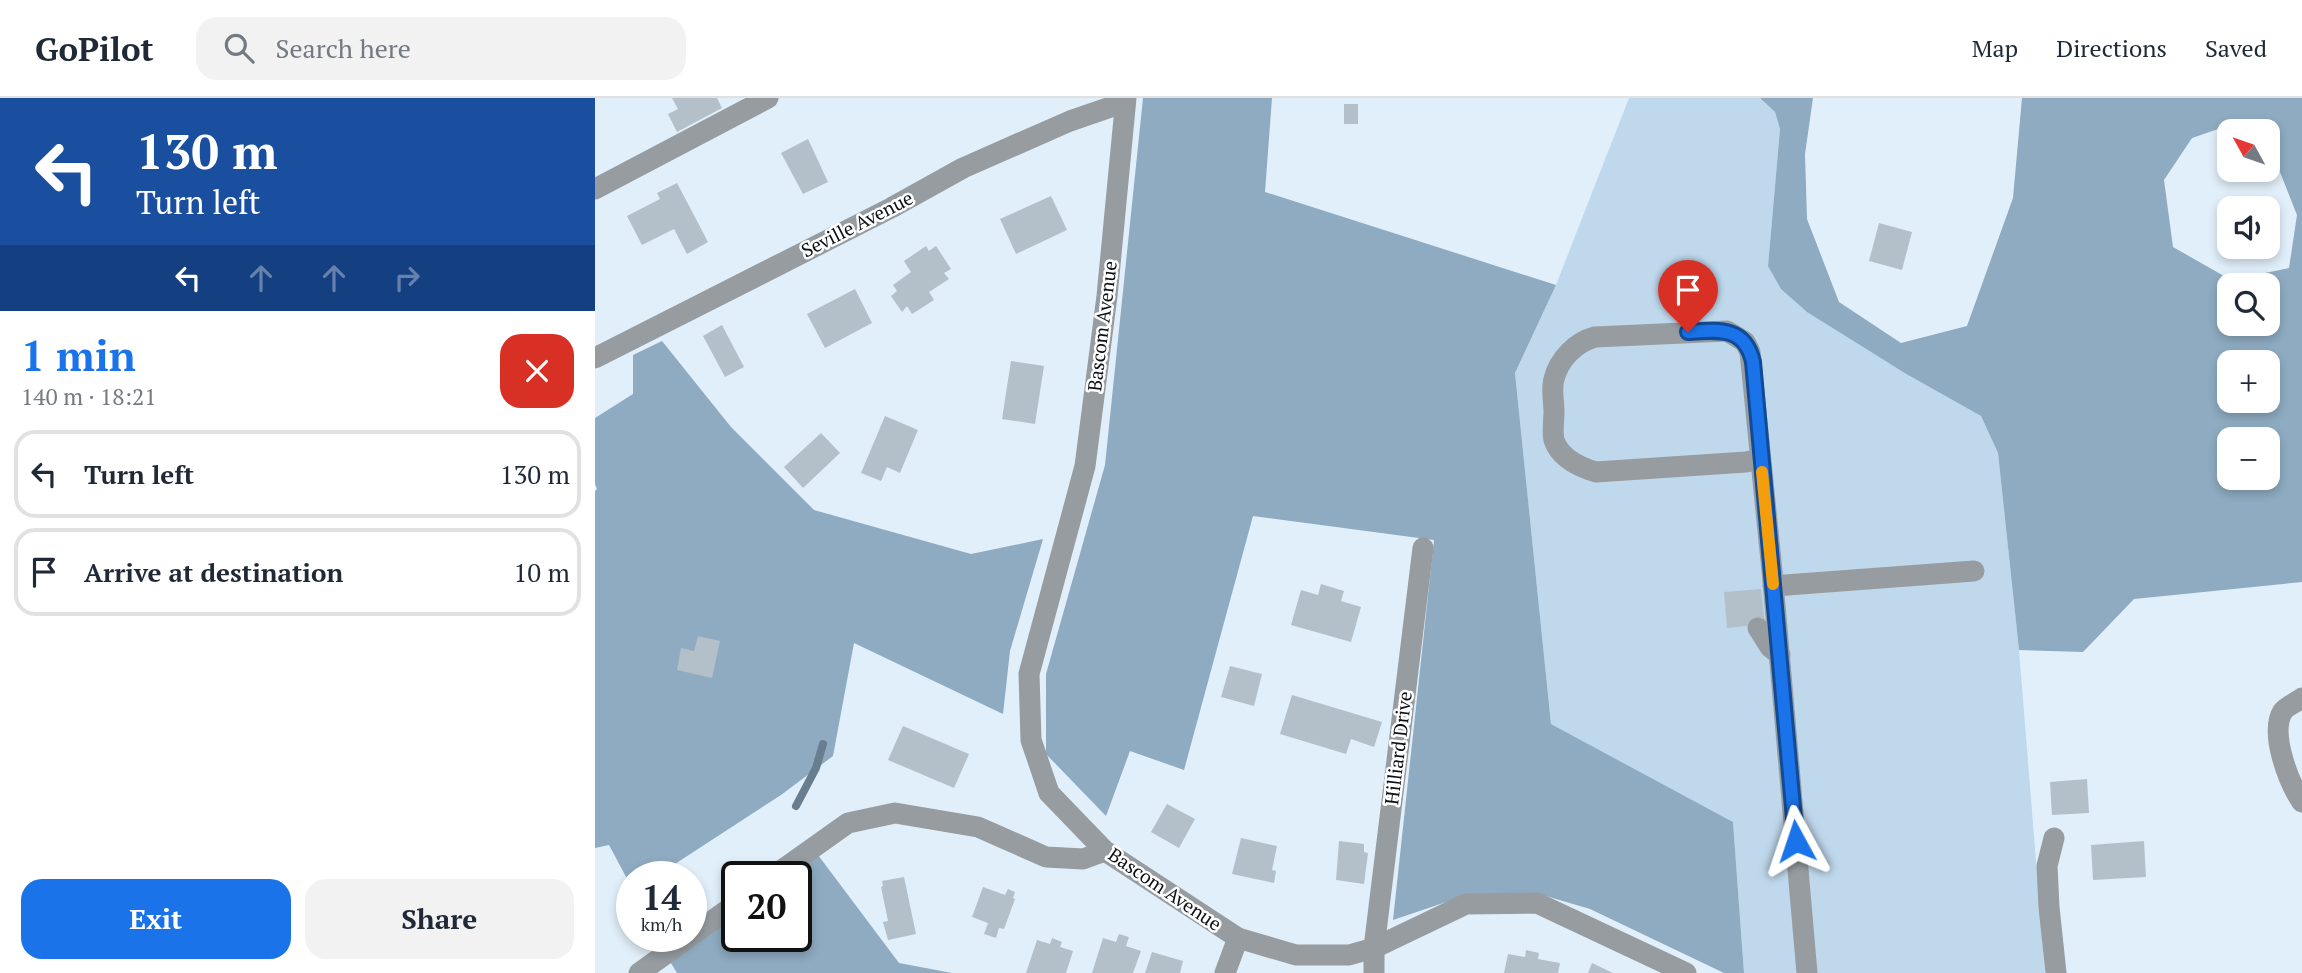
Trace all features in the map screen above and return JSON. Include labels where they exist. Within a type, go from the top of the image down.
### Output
[{"type":"street","points":[[595,190],[768,98]]},
{"type":"street","name":"Seville Avenue","points":[[595,358],[891,208],[963,168],[1070,121],[1126,100]]},
{"type":"street","name":"Bascom Avenue","points":[[1126,100],[1107,296],[1086,466],[1029,674],[1031,740],[1049,793],[1105,851],[1238,938],[1296,955],[1349,955],[1374,948],[1466,904],[1537,903],[1686,973]]},
{"type":"street","points":[[1761,459],[1596,472],[1583,468],[1570,461],[1554,439],[1553,380],[1570,351],[1584,340],[1595,337],[1727,331],[1745,342],[1751,352],[1780,655],[1807,973]]},
{"type":"street","name":"Hilliard Drive","points":[[1374,973],[1374,948],[1423,548]]},
{"type":"street","points":[[1773,586],[1974,571]]},
{"type":"street","points":[[1758,628],[1770,647],[1780,655]]},
{"type":"street","points":[[2302,698],[2284,710],[2276,731],[2292,788],[2302,802]]},
{"type":"street","points":[[795,861],[848,823],[895,813],[978,827],[1046,857],[1083,859],[1105,851]]},
{"type":"street","points":[[2054,838],[2047,866],[2056,973]]},
{"type":"street","points":[[646,971],[721,915]]},
{"type":"street","points":[[1225,973],[1238,938]]},
{"type":"shaded area","points":[[1143,98],[1272,98],[1265,192],[1556,285],[1515,373],[1551,724],[1733,822],[1744,973],[1724,973],[1590,909],[1539,894],[1461,897],[1393,920],[1434,540],[1253,516],[1184,770],[1130,751],[1106,816],[1046,754],[1046,674],[1105,465]]},
{"type":"shaded area","points":[[1629,98],[1760,98],[1775,112],[1780,129],[1768,266],[1908,375],[1981,416],[1998,453],[2019,650],[2045,973],[1744,973],[1733,822],[1551,724],[1515,373],[1556,285]]},
{"type":"shaded area","points":[[1760,98],[1813,98],[1805,154],[1807,219],[1839,302],[1901,343],[1967,326],[2013,198],[2022,98],[2302,98],[2302,582],[2134,599],[2083,652],[2019,650],[1998,453],[1981,416],[1908,375],[1807,312],[1781,289],[1768,266],[1780,129],[1775,112]]},
{"type":"shaded area","points":[[662,341],[731,427],[814,510],[971,554],[1043,539],[1010,651],[1003,714],[854,643],[833,756],[781,795],[680,861],[618,861],[609,845],[595,848],[595,418],[633,394],[633,355]]},
{"type":"shaded area","points":[[812,847],[899,963],[952,973],[677,973],[666,955],[670,952],[707,952],[707,925],[721,915],[721,952],[812,952],[812,861],[793,861]]},
{"type":"building","points":[[672,98],[717,98],[722,108],[677,132],[668,114],[678,109]]},
{"type":"building","points":[[1344,104],[1358,104],[1358,124],[1344,124]]},
{"type":"building","points":[[808,139],[828,182],[803,194],[781,153]]},
{"type":"building","points":[[677,183],[708,242],[687,254],[674,229],[642,245],[627,216],[660,199],[657,193]]},
{"type":"building","points":[[1051,196],[1067,230],[1016,254],[1000,219]]},
{"type":"building","points":[[1879,223],[1912,232],[1902,270],[1869,261]]},
{"type":"building","points":[[926,246],[929,251],[936,246],[951,269],[944,273],[949,279],[929,292],[934,300],[912,314],[907,306],[902,312],[891,296],[897,291],[893,285],[911,272],[904,261]]},
{"type":"building","points":[[855,289],[872,323],[825,348],[807,314]]},
{"type":"building","points":[[722,325],[744,367],[725,377],[703,336]]},
{"type":"building","points":[[1011,361],[1044,366],[1035,424],[1002,419]]},
{"type":"building","points":[[885,416],[918,430],[900,473],[887,467],[881,481],[861,473]]},
{"type":"building","points":[[821,433],[840,453],[803,488],[784,467]]},
{"type":"building","points":[[1321,584],[1344,591],[1341,601],[1361,607],[1351,642],[1291,625],[1301,590],[1318,595]]},
{"type":"building","points":[[1761,589],[1765,624],[1727,628],[1724,592]]},
{"type":"building","points":[[698,636],[720,641],[712,678],[677,670],[681,648],[694,651]]},
{"type":"building","points":[[1230,666],[1262,674],[1254,706],[1221,697]]},
{"type":"building","points":[[1292,695],[1382,722],[1374,747],[1351,739],[1346,754],[1280,734]]},
{"type":"building","points":[[903,726],[969,754],[954,788],[888,760]]},
{"type":"building","points":[[2087,779],[2089,813],[2052,815],[2050,782]]},
{"type":"building","points":[[1167,804],[1195,819],[1179,848],[1151,832]]},
{"type":"building","points":[[1241,838],[1277,846],[1272,870],[1276,871],[1274,883],[1232,874]]},
{"type":"building","points":[[1339,841],[1364,844],[1364,852],[1368,853],[1364,884],[1336,880]]},
{"type":"building","points":[[2144,841],[2146,877],[2093,880],[2091,845]]},
{"type":"building","points":[[904,877],[916,934],[888,940],[883,922],[888,921],[882,881]]},
{"type":"building","points":[[983,887],[1005,895],[1008,889],[1015,892],[1004,929],[999,928],[996,938],[984,934],[988,923],[972,917]]},
{"type":"building","points":[[1119,934],[1129,937],[1126,946],[1141,951],[1133,973],[1092,973],[1103,938],[1116,942]]},
{"type":"building","points":[[1052,938],[1062,942],[1060,947],[1073,951],[1066,973],[1026,973],[1037,940],[1050,944]]},
{"type":"building","points":[[1526,950],[1539,953],[1538,959],[1560,963],[1558,973],[1504,973],[1508,954],[1525,957]]},
{"type":"building","points":[[1152,952],[1183,961],[1180,973],[1145,973]]},
{"type":"building","points":[[1592,963],[1613,973],[1588,973]]},
{"type":"waterway","points":[[796,806],[816,768],[823,744]]},
{"type":"slow traffic","points":[[1762,472],[1773,584]]},
{"type":"route","points":[[1688,332],[1727,331],[1745,342],[1751,352],[1796,841]]}]
